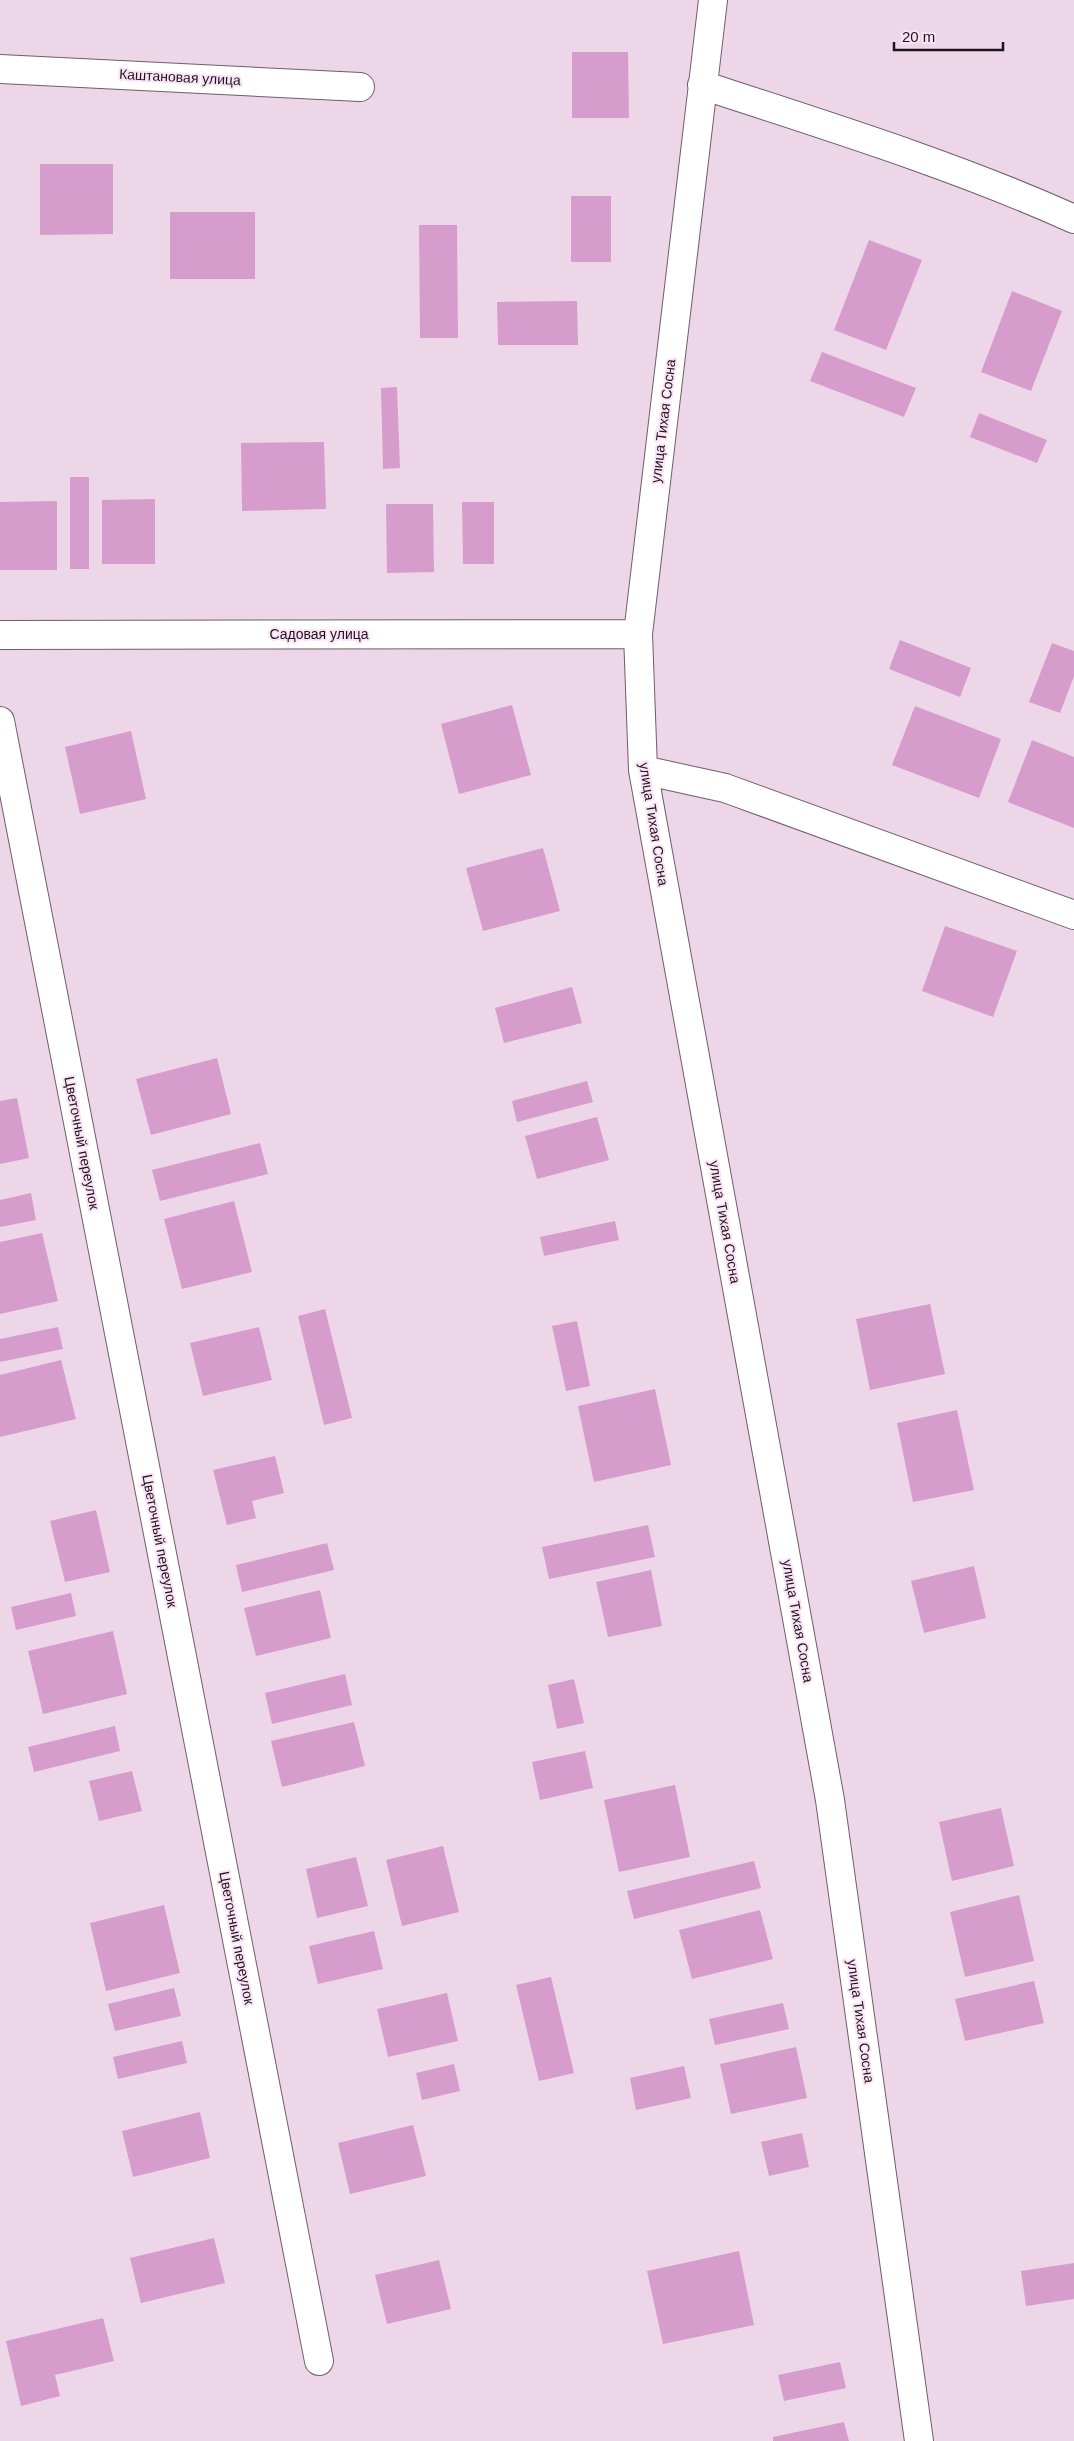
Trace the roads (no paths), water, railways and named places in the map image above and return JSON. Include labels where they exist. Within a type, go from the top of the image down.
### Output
[{"type":"street","name":"улица Тихая Сосна","points":[[714,0],[702,85],[638,634],[643,770],[830,1800],[919,2441]]},
{"type":"street","name":"Каштановая улица","points":[[0,69],[360,87]]},
{"type":"street","points":[[702,85],[862,138],[1028,198],[1074,219]]},
{"type":"street","name":"Садовая улица","points":[[0,635],[638,634]]},
{"type":"street","name":"Цветочный переулок","points":[[0,721],[319,2361]]},
{"type":"street","points":[[643,770],[726,788],[1074,914]]}]
